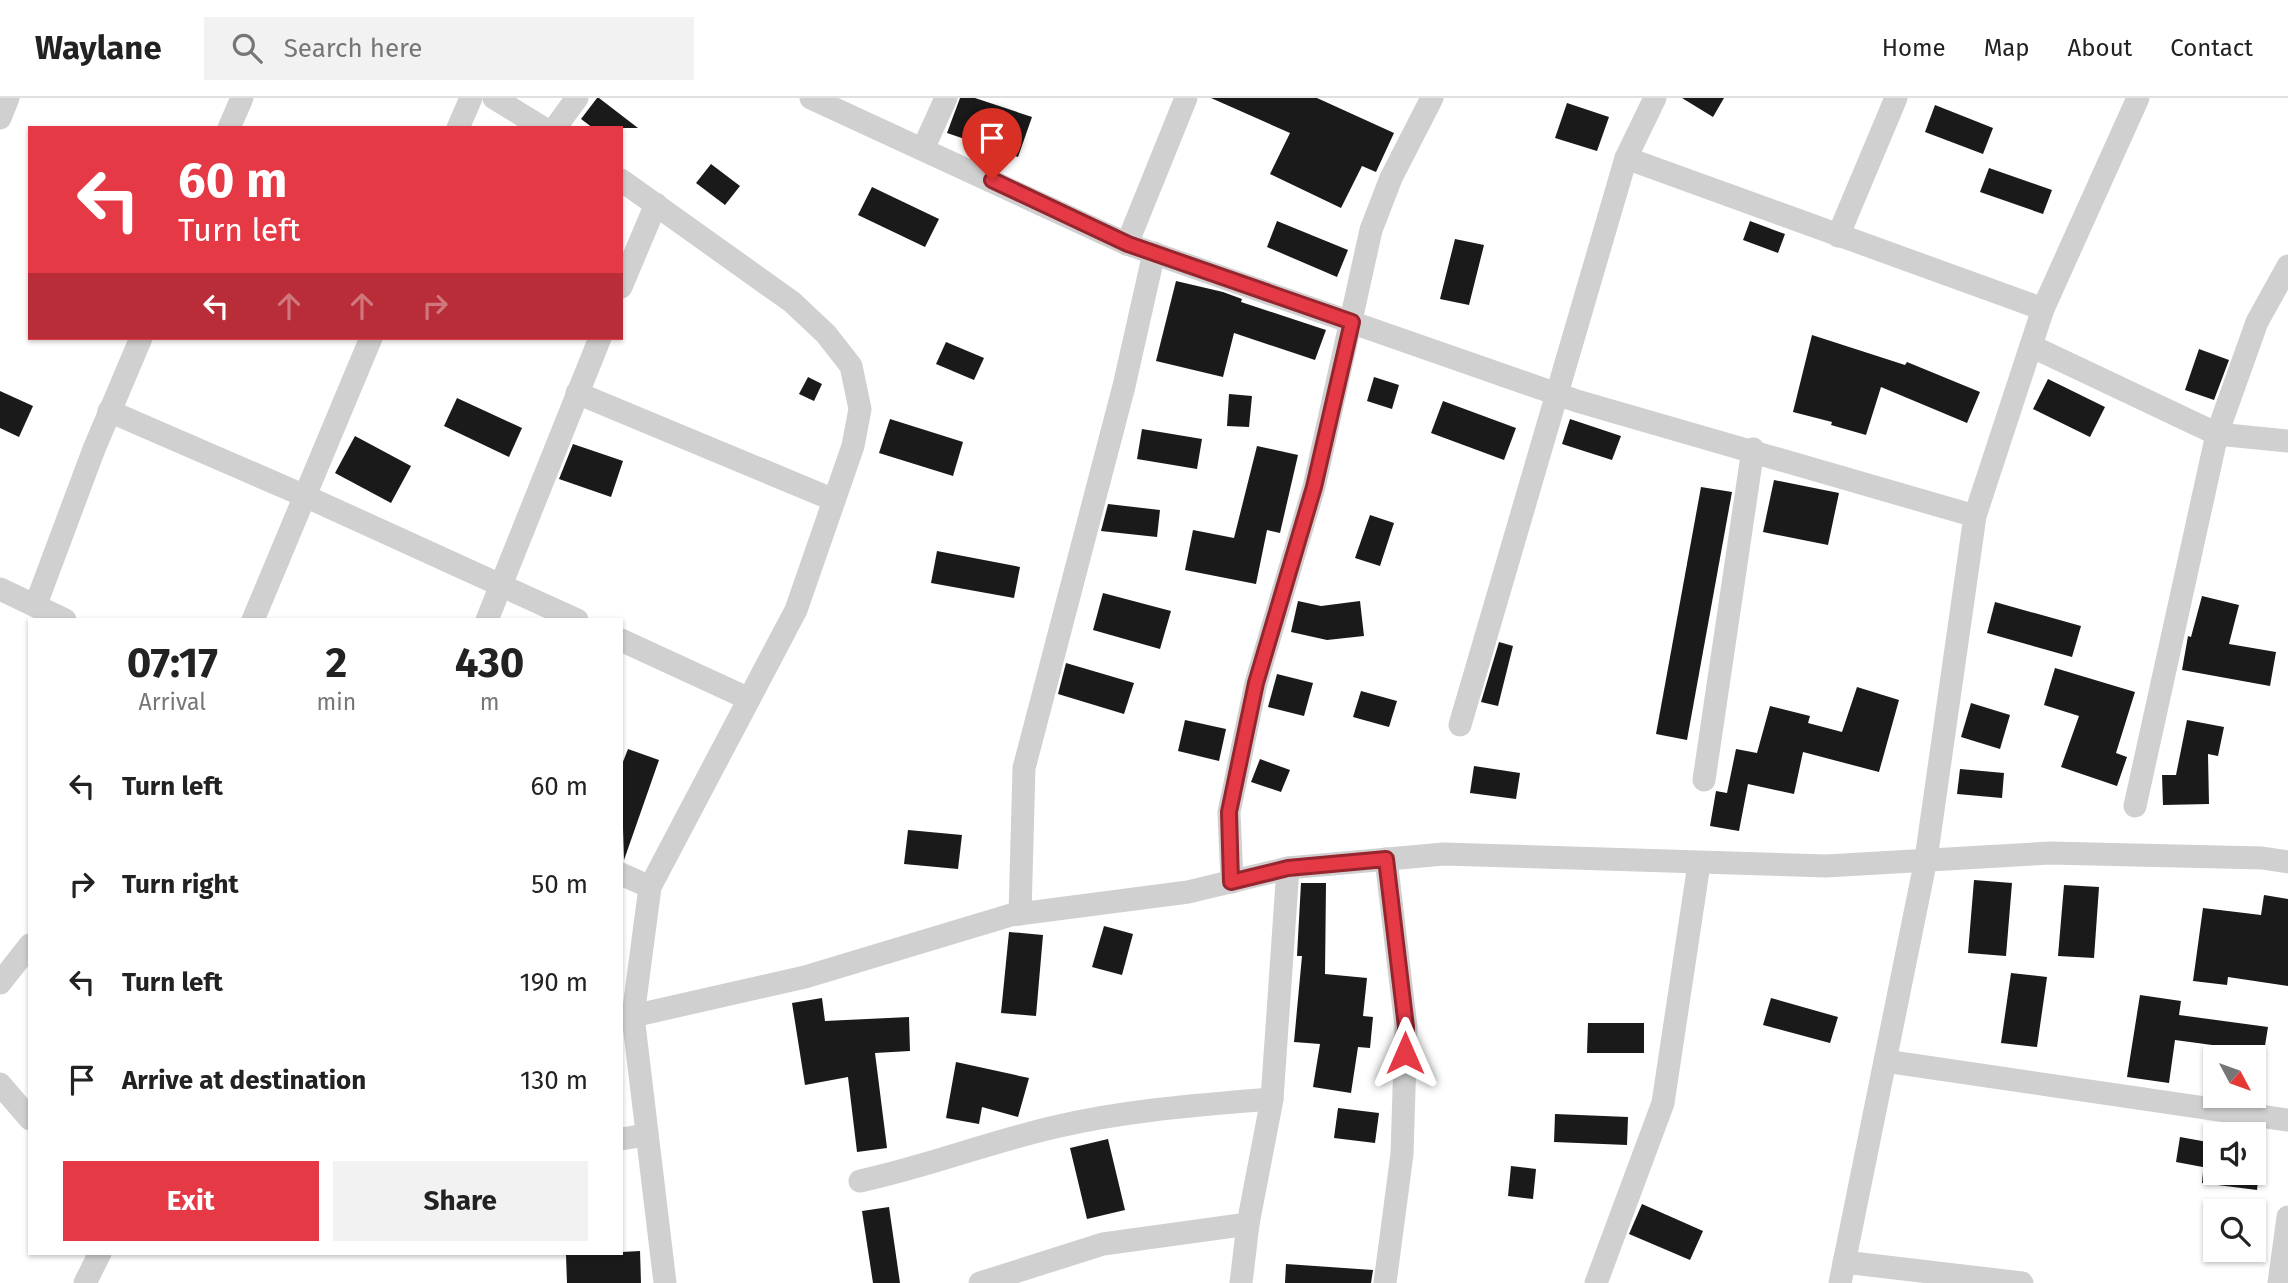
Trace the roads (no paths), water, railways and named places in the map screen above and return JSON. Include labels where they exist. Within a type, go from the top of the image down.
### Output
[{"type":"street","points":[[0,118],[8,98]]},
{"type":"street","points":[[230,126],[242,98]]},
{"type":"street","points":[[459,126],[471,98]]},
{"type":"street","points":[[494,98],[540,126]]},
{"type":"street","points":[[556,126],[577,98]]},
{"type":"street","points":[[811,98],[1128,244],[1556,394],[1753,449],[1975,516]]},
{"type":"street","points":[[923,149],[946,98]]},
{"type":"street","points":[[1128,244],[1186,98]]},
{"type":"street","points":[[1231,882],[1229,812],[1256,683],[1314,487],[1371,230],[1391,178],[1432,98]]},
{"type":"street","points":[[1460,725],[1626,158],[1655,98]]},
{"type":"street","points":[[1838,236],[1896,98]]},
{"type":"street","points":[[2022,1283],[1842,1273],[1926,859],[1975,516],[2043,309],[2138,98]]},
{"type":"street","points":[[1626,158],[2043,309]]},
{"type":"street","points":[[623,181],[792,302],[826,334],[850,366],[860,409],[853,446],[796,610],[650,887],[634,1016],[665,1283]]},
{"type":"street","points":[[623,282],[656,204]]},
{"type":"street","points":[[1020,914],[1024,768],[1124,386],[1154,253]]},
{"type":"street","points":[[2135,806],[2217,434],[2257,322],[2288,266]]},
{"type":"street","points":[[36,604],[109,411],[140,340]]},
{"type":"street","points":[[254,618],[371,340]]},
{"type":"street","points":[[488,618],[599,340]]},
{"type":"street","points":[[2031,346],[2217,434],[2288,441]]},
{"type":"street","points":[[577,393],[834,500]]},
{"type":"street","points":[[109,411],[305,496],[573,618]]},
{"type":"street","points":[[1704,780],[1753,449]]},
{"type":"street","points":[[0,589],[61,618]]},
{"type":"street","points":[[623,641],[749,699]]},
{"type":"street","points":[[634,1016],[805,976],[1020,914],[1188,892],[1288,868],[1444,854],[1826,866],[2050,853],[2288,862]]},
{"type":"street","points":[[1385,1283],[1402,1154],[1406,1027],[1386,859]]},
{"type":"street","points":[[1596,1283],[1663,1104],[1699,864]]},
{"type":"street","points":[[1241,1283],[1248,1224],[1272,1099],[1288,868]]},
{"type":"street","points":[[623,875],[650,887]]},
{"type":"street","points":[[0,983],[28,948]]},
{"type":"street","points":[[1885,1060],[2288,1120]]},
{"type":"street","points":[[0,1084],[28,1117]]},
{"type":"street","points":[[860,1181],[1055,1127],[1180,1106],[1272,1099]]},
{"type":"street","points":[[623,1139],[646,1135]]},
{"type":"street","points":[[2279,1283],[2288,1217]]},
{"type":"street","points":[[980,1283],[1104,1244],[1248,1224]]},
{"type":"street","points":[[85,1283],[99,1255]]}]
